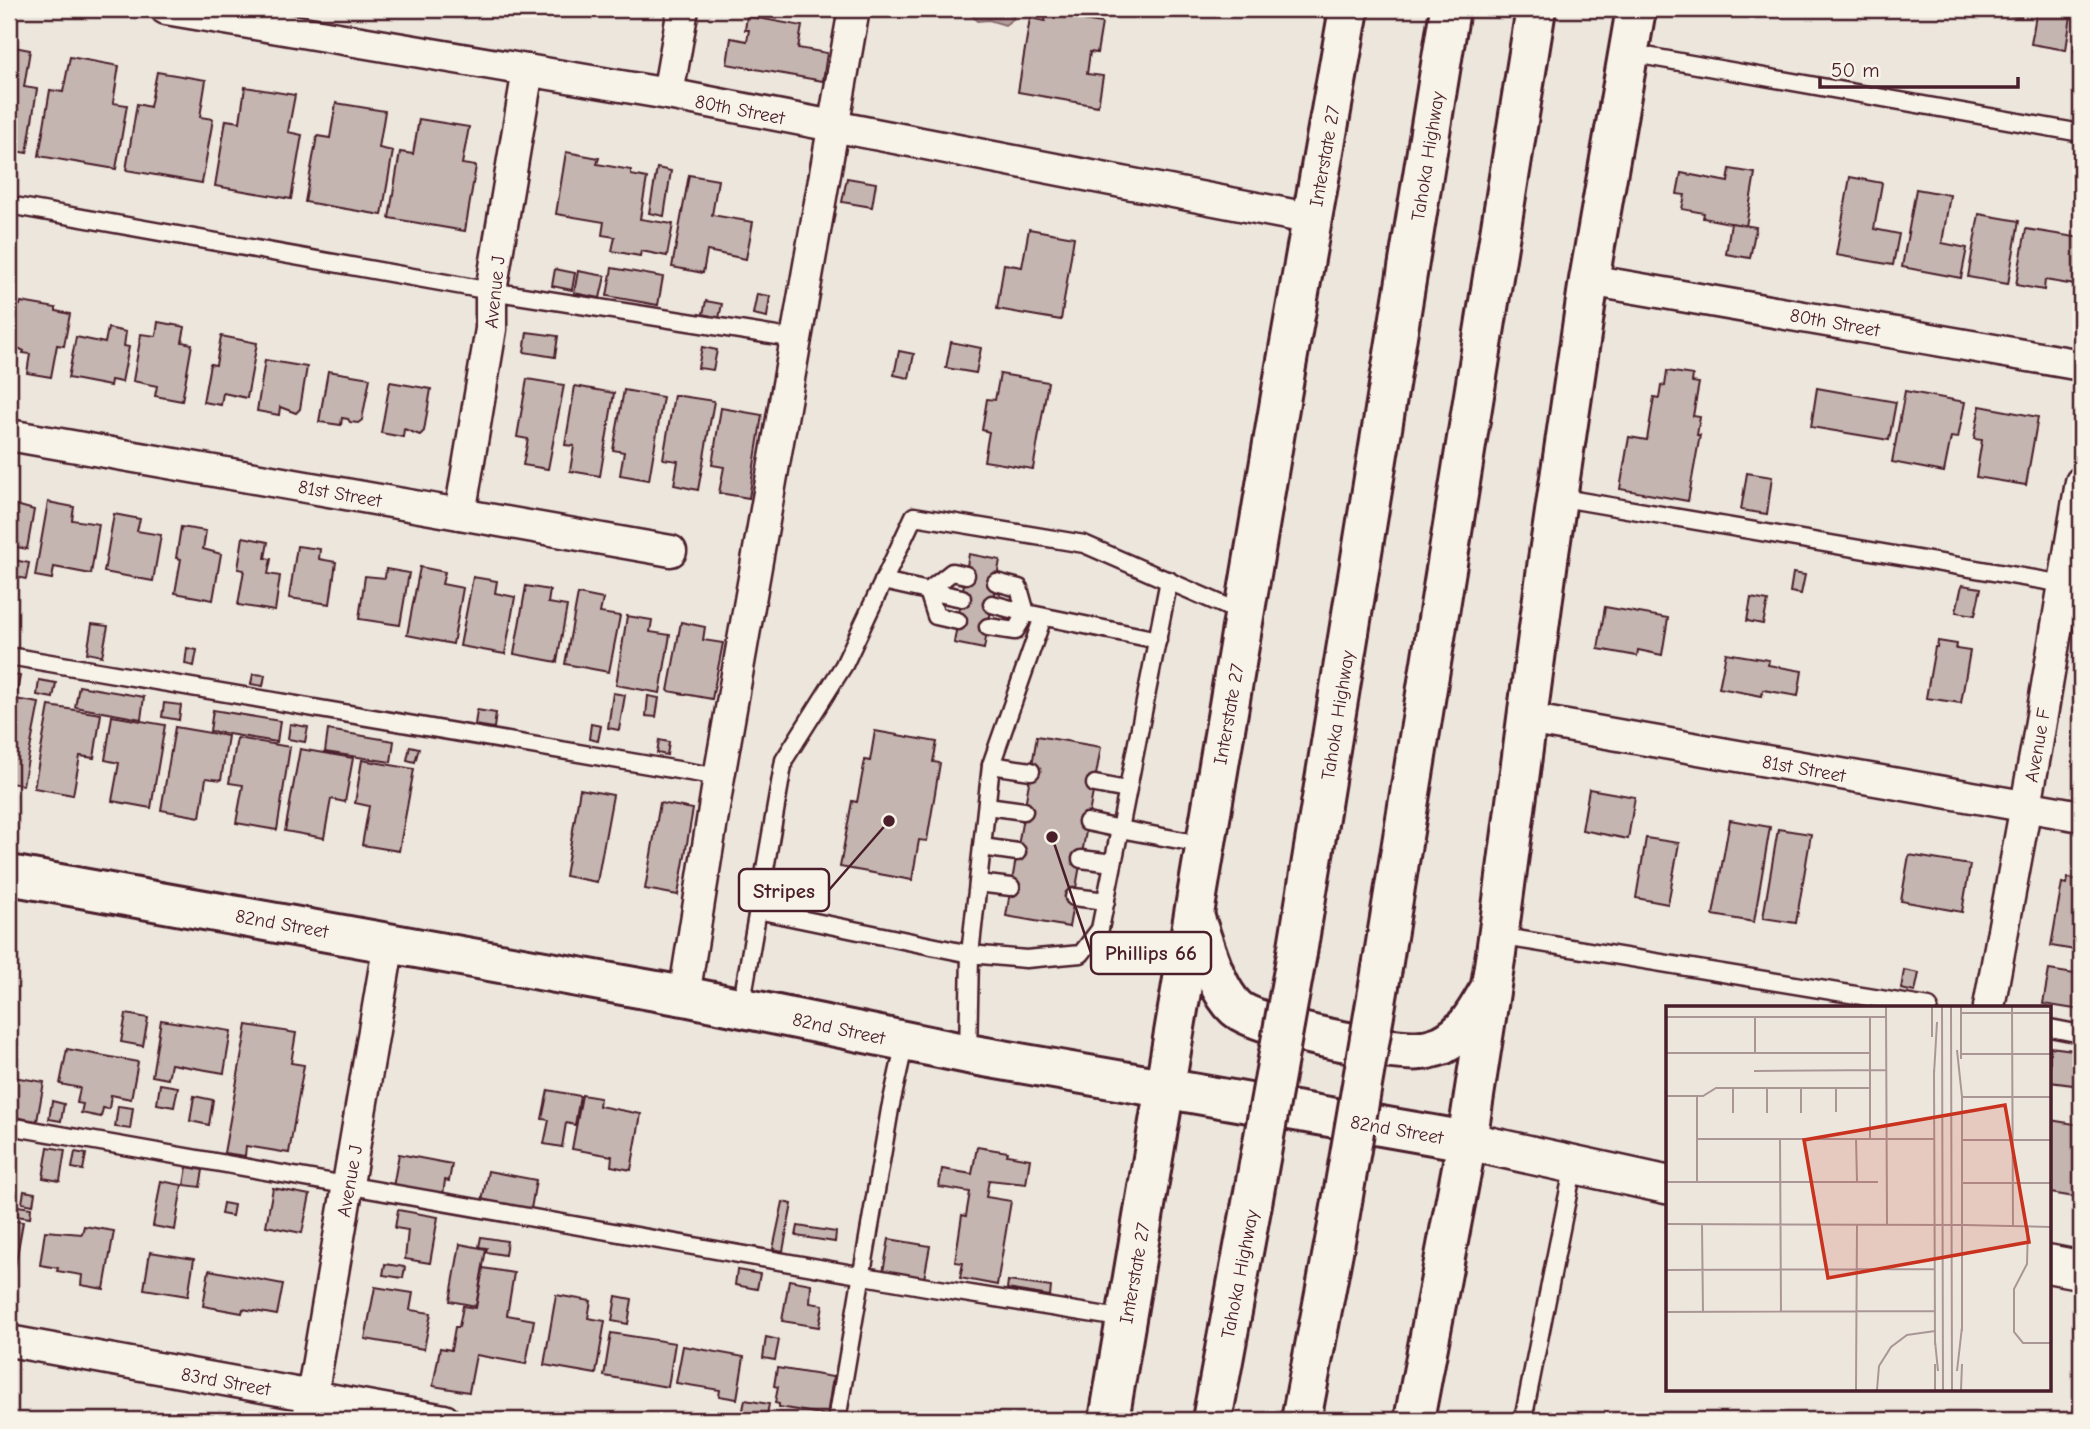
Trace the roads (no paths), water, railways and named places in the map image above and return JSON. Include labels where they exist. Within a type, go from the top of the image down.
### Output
[{"type":"main road","name":"Interstate 27","points":[[1109,1420],[1285,372],[1349,9]]},
{"type":"main road","name":"Tahoka Highway","points":[[1212,1420],[1297,953],[1450,9]]},
{"type":"main road","points":[[1301,1420],[1382,968],[1535,9]]},
{"type":"main road","points":[[1414,1420],[1467,1141],[1589,280],[1636,9]]},
{"type":"main road","name":"82nd Street","points":[[9,875],[684,996],[968,1054],[1467,1141]]},
{"type":"main road","points":[[1194,914],[1222,988],[1234,1006],[1263,1023],[1400,1050],[1421,1051],[1440,1045],[1460,1033],[1475,1015],[1490,987]]},
{"type":"street","name":"80th Street","points":[[166,9],[668,94],[1313,219]]},
{"type":"street","points":[[668,94],[683,9]]},
{"type":"street","points":[[684,996],[719,777],[854,9]]},
{"type":"street","name":"Avenue J","points":[[460,514],[491,329],[491,291],[528,70]]},
{"type":"street","name":"80th Street","points":[[1589,280],[2081,365]]},
{"type":"street","name":"81st Street","points":[[9,435],[671,551]]},
{"type":"street","name":"Avenue F","points":[[1989,1006],[2026,807],[2073,585],[2081,482]]},
{"type":"street","name":"81st Street","points":[[1527,719],[2081,816]]},
{"type":"street","name":"Avenue J","points":[[310,1409],[389,942]]},
{"type":"street","name":"82nd Street","points":[[1467,1141],[1666,1185]]},
{"type":"street","points":[[2052,1264],[2081,1270]]},
{"type":"street","name":"83rd Street","points":[[9,1341],[310,1409],[444,1420]]},
{"type":"lane","points":[[1629,53],[2081,133]]},
{"type":"lane","points":[[9,205],[491,291],[796,339]]},
{"type":"lane","points":[[1557,497],[2073,585]]},
{"type":"lane","points":[[741,1007],[784,760],[844,665],[914,516],[1084,544],[1245,615]]},
{"type":"lane","points":[[928,591],[952,572],[966,575]]},
{"type":"lane","points":[[757,910],[970,954],[1026,959],[1082,954],[1100,929],[1169,580]]},
{"type":"lane","points":[[883,581],[962,598]]},
{"type":"lane","points":[[988,627],[1015,631],[1026,612],[1019,588],[996,582]]},
{"type":"lane","points":[[928,591],[936,616],[958,621]]},
{"type":"lane","points":[[992,604],[1157,640]]},
{"type":"lane","points":[[968,1054],[970,954],[991,765],[1043,617]]},
{"type":"lane","points":[[9,656],[719,777]]},
{"type":"lane","points":[[991,765],[1031,771]]},
{"type":"lane","points":[[1095,783],[1127,790]]},
{"type":"lane","points":[[987,806],[1024,811]]},
{"type":"lane","points":[[1087,822],[1206,845]]},
{"type":"lane","points":[[982,847],[1017,852]]},
{"type":"lane","points":[[1082,859],[1113,863]]},
{"type":"lane","points":[[978,883],[1011,887]]},
{"type":"lane","points":[[1074,897],[1106,901]]},
{"type":"lane","points":[[1498,936],[1923,1006]]},
{"type":"lane","points":[[2052,1028],[2081,1034]]},
{"type":"lane","points":[[837,1420],[890,1110],[905,1042]]},
{"type":"lane","points":[[9,1126],[933,1288],[1126,1319]]},
{"type":"lane","points":[[1524,1420],[1574,1164]]},
{"type":"place","name":"Stripes","points":[[889,821]]},
{"type":"place","name":"Phillips 66","points":[[1052,837]]}]
